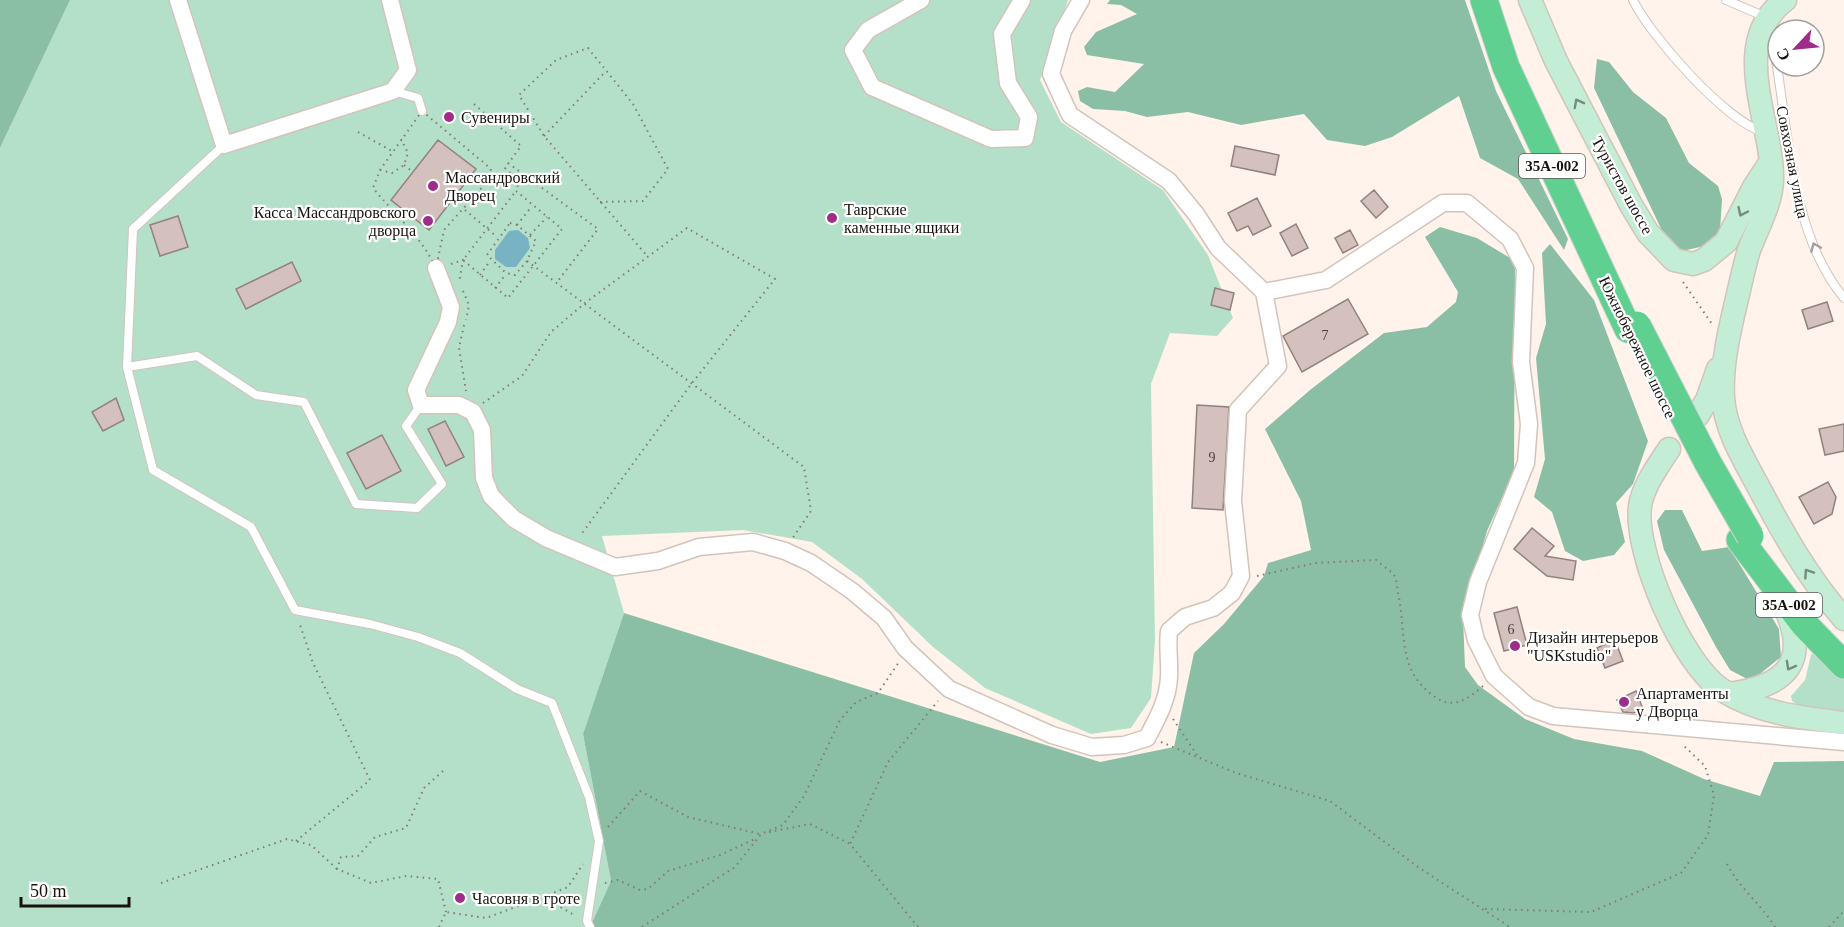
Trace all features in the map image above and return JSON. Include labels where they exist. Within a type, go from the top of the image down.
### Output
[{"type":"highway","name":"Южнобережное шоссе","points":[[1484,0],[1506,67],[1701,473],[1778,592],[1844,665]]},
{"type":"highway","name":"Южнобережное шоссе","points":[[1495,0],[1516,63],[1632,327]]},
{"type":"highway","name":"Южнобережное шоссе","points":[[1745,538],[1795,602],[1844,653]]},
{"type":"main road","name":"Туристов шоссе","points":[[1530,0],[1556,61],[1631,205],[1661,250],[1674,260],[1693,264],[1704,260],[1726,242],[1754,187],[1771,161]]},
{"type":"main road","points":[[1768,18],[1785,0]]},
{"type":"main road","points":[[1698,415],[1707,400],[1727,345],[1748,253],[1772,183],[1771,161],[1756,86],[1756,65],[1766,26]]},
{"type":"main road","points":[[1727,345],[1723,395],[1724,411],[1729,428],[1748,468],[1803,567],[1844,619]]},
{"type":"main road","points":[[1748,468],[1737,452],[1716,431],[1696,428],[1676,441],[1650,479],[1640,504],[1641,537],[1658,589],[1680,639],[1696,666],[1710,681],[1729,694],[1758,708],[1844,723]]},
{"type":"main road","points":[[1729,694],[1761,688],[1776,681],[1787,672],[1793,663],[1795,638],[1789,615],[1778,592]]},
{"type":"street","points":[[178,0],[224,145],[393,91],[408,70],[390,0]]},
{"type":"street","points":[[921,0],[868,30],[853,50],[872,87],[991,139],[1025,138],[1029,117],[1008,83],[1002,34],[1022,0]]},
{"type":"street","points":[[436,268],[450,307],[448,322],[416,390],[421,405],[459,405],[473,412],[482,430],[484,478],[492,496],[514,519],[546,538],[615,567],[658,561],[699,547],[753,542],[784,551],[811,563],[852,591],[884,618],[905,648],[949,689],[1052,735],[1092,747],[1124,745],[1147,738],[1165,702],[1169,677],[1167,652],[1169,631],[1185,617],[1213,608],[1220,603],[1232,593],[1241,576],[1233,501],[1238,410],[1278,366],[1264,292],[1218,248],[1196,214],[1168,181],[1070,115],[1051,74],[1064,31],[1081,0]]},
{"type":"street","points":[[1264,292],[1326,280],[1443,203],[1467,203],[1509,238],[1525,268],[1521,362],[1529,443],[1526,463],[1478,582],[1470,615],[1476,640],[1494,676],[1529,707],[1552,716],[1844,742]]},
{"type":"lane","points":[[1633,0],[1642,19],[1669,53],[1734,116],[1748,127],[1765,132]]},
{"type":"lane","points":[[1726,0],[1768,18]]},
{"type":"lane","name":"Совхозная улица","points":[[1779,78],[1804,222],[1820,261],[1844,298]]},
{"type":"lane","points":[[393,91],[418,98],[422,111]]},
{"type":"lane","points":[[224,145],[133,229],[127,367],[153,470],[251,528],[295,610],[370,624],[418,637],[460,653],[517,689],[552,703],[589,797],[599,841],[588,924]]},
{"type":"lane","points":[[127,367],[197,356],[256,395],[304,402],[356,504],[417,508],[442,484],[406,426],[421,405]]},
{"type":"path","points":[[600,201],[643,201],[668,169],[633,104],[588,48],[556,60],[519,95],[544,136],[648,257]]},
{"type":"path","points":[[544,136],[606,70]]},
{"type":"path","points":[[474,104],[520,146],[505,168],[519,181],[516,191],[463,260],[459,283],[469,305],[459,348],[465,387],[473,412],[494,393],[522,376],[551,332],[585,303],[687,228],[775,279],[692,383],[571,549]]},
{"type":"path","points":[[422,111],[490,168],[493,175],[444,230],[436,268],[417,235],[394,215],[373,188],[380,170],[422,111]]},
{"type":"path","points":[[358,132],[393,151]]},
{"type":"path","points":[[380,170],[392,173],[404,165],[408,153],[400,139]]},
{"type":"path","points":[[508,163],[598,229],[556,282]]},
{"type":"path","points":[[404,165],[413,172]]},
{"type":"path","points":[[463,260],[508,298],[562,229],[516,191]]},
{"type":"path","points":[[518,225],[532,206]]},
{"type":"path","points":[[464,209],[497,237]]},
{"type":"path","points":[[530,235],[547,217]]},
{"type":"path","points":[[510,223],[518,225],[536,241],[527,261],[515,274],[506,273],[490,261],[487,255],[497,237],[510,223]]},
{"type":"path","points":[[480,275],[490,261]]},
{"type":"path","points":[[527,261],[804,467],[811,511],[784,551]]},
{"type":"path","points":[[495,288],[506,273]]},
{"type":"path","points":[[1681,278],[1727,345]]},
{"type":"path","points":[[1241,576],[1264,576],[1315,563],[1376,560],[1394,575],[1400,601],[1402,640],[1414,678],[1426,691],[1441,702],[1453,705],[1470,697],[1494,676]]},
{"type":"path","points":[[295,610],[313,663],[370,780],[296,841]]},
{"type":"path","points":[[642,927],[735,867],[761,834],[783,825],[804,796],[840,720],[856,702],[879,693],[891,677],[905,648]]},
{"type":"path","points":[[850,844],[888,762],[949,689]]},
{"type":"path","points":[[1165,702],[1178,729],[1198,757]]},
{"type":"path","points":[[1485,909],[1591,912],[1681,873],[1708,836],[1714,795],[1705,766],[1659,725]]},
{"type":"path","points":[[1147,738],[1236,773],[1330,801],[1418,867],[1510,927]]},
{"type":"path","points":[[337,869],[341,857],[358,856],[375,837],[406,828],[424,788],[443,771]]},
{"type":"path","points":[[446,912],[486,918],[568,887],[599,841],[640,791],[688,817],[761,834],[810,824],[850,844],[918,927]]},
{"type":"path","points":[[592,889],[618,880],[640,890],[648,889],[668,872],[720,855],[757,838]]},
{"type":"path","points":[[161,883],[287,839],[311,845],[337,869],[371,883],[406,876],[438,879],[446,912],[439,927]]},
{"type":"path","points":[[1727,864],[1737,882],[1765,910],[1775,927]]},
{"type":"path","points":[[543,897],[588,924]]},
{"type":"path","points":[[1829,927],[1844,911]]},
{"type":"green space","points":[[0,0],[70,0],[0,148]]},
{"type":"green space","points":[[70,0],[1068,0],[1040,80],[1061,122],[1163,190],[1208,255],[1233,318],[1217,336],[1170,333],[1151,384],[1155,640],[1151,698],[1131,728],[1091,734],[985,688],[933,647],[862,579],[812,542],[743,530],[602,536],[624,613],[583,734],[611,881],[590,927],[0,927],[0,148]]},
{"type":"green space","points":[[1110,0],[1465,0],[1496,91],[1568,239],[1564,250],[1518,179],[1480,158],[1459,96],[1392,137],[1365,146],[1327,140],[1304,114],[1241,125],[1188,112],[1147,117],[1125,111],[1093,109],[1080,101],[1078,91],[1087,87],[1115,92],[1144,64],[1087,55],[1084,47],[1096,32],[1137,14],[1121,5],[1107,4]]},
{"type":"green space","points":[[1597,59],[1609,62],[1633,92],[1666,118],[1689,163],[1718,186],[1722,199],[1720,231],[1709,245],[1682,251],[1666,239],[1594,88]]},
{"type":"green space","points":[[1440,227],[1477,238],[1515,261],[1514,471],[1487,531],[1463,618],[1465,667],[1478,685],[1525,719],[1574,739],[1642,751],[1704,779],[1760,796],[1774,762],[1844,761],[1844,927],[590,927],[611,881],[583,734],[624,613],[1100,762],[1174,747],[1194,653],[1224,624],[1264,576],[1268,563],[1311,550],[1301,501],[1265,429],[1310,390],[1384,333],[1427,327],[1456,302],[1458,292],[1425,237]]},
{"type":"green space","points":[[1550,244],[1594,300],[1648,441],[1633,484],[1616,503],[1625,542],[1614,555],[1583,561],[1565,551],[1552,512],[1534,497],[1545,459],[1536,358],[1546,324],[1542,253]]},
{"type":"green space","points":[[1665,510],[1682,510],[1702,551],[1729,547],[1779,629],[1781,657],[1751,681],[1730,670],[1664,550],[1657,521]]},
{"type":"green space","points":[[1815,652],[1844,678],[1844,712],[1800,707],[1792,701],[1791,696],[1805,680],[1811,655]]},
{"type":"water","points":[[518,230],[528,238],[530,248],[516,267],[506,267],[495,259],[495,250],[509,231]]},
{"type":"building","name":"Массандровский Дворец","points":[[438,140],[476,169],[429,230],[391,200]]},
{"type":"building","points":[[1235,146],[1279,155],[1275,175],[1231,166]]},
{"type":"building","points":[[1374,190],[1388,207],[1376,218],[1361,201]]},
{"type":"building","points":[[1257,198],[1271,226],[1253,235],[1248,226],[1237,231],[1228,213]]},
{"type":"building","points":[[178,216],[188,247],[160,256],[150,225]]},
{"type":"building","points":[[1296,224],[1308,248],[1292,256],[1280,233]]},
{"type":"building","points":[[1350,230],[1358,245],[1343,253],[1335,238]]},
{"type":"building","points":[[292,262],[301,281],[246,309],[236,289]]},
{"type":"building","points":[[1215,288],[1234,293],[1230,310],[1211,305]]},
{"type":"building","points":[[1348,299],[1368,334],[1302,372],[1283,336]]},
{"type":"building","points":[[1827,302],[1833,321],[1808,329],[1802,310]]},
{"type":"building","points":[[116,398],[124,420],[103,431],[92,412]]},
{"type":"building","points":[[1197,405],[1229,407],[1223,510],[1192,508]]},
{"type":"building","points":[[445,421],[464,457],[446,466],[428,429]]},
{"type":"building","points":[[1844,424],[1844,451],[1825,455],[1819,429]]},
{"type":"building","points":[[382,435],[401,471],[366,489],[347,453]]},
{"type":"building","points":[[1828,482],[1836,497],[1832,514],[1814,524],[1799,497]]},
{"type":"building","points":[[1532,528],[1554,546],[1545,556],[1576,561],[1573,580],[1547,576],[1514,549]]},
{"type":"building","points":[[1517,607],[1527,645],[1504,651],[1494,613]]},
{"type":"building","points":[[1615,640],[1623,661],[1605,668],[1597,648]]},
{"type":"building","points":[[1636,691],[1643,709],[1634,713],[1623,712],[1617,700]]},
{"type":"place","name":"Сувениры","points":[[449,117]]},
{"type":"place","name":"Массандровский Дворец","points":[[433,186]]},
{"type":"place","name":"Таврские каменные ящики","points":[[832,218]]},
{"type":"place","name":"Касса Массандровского дворца","points":[[428,221]]},
{"type":"place","name":"Дизайн интерьеров \"USKstudio\"","points":[[1515,646]]},
{"type":"place","name":"Апартаменты у Дворца","points":[[1624,702]]},
{"type":"place","name":"Часовня в гроте","points":[[460,898]]}]
